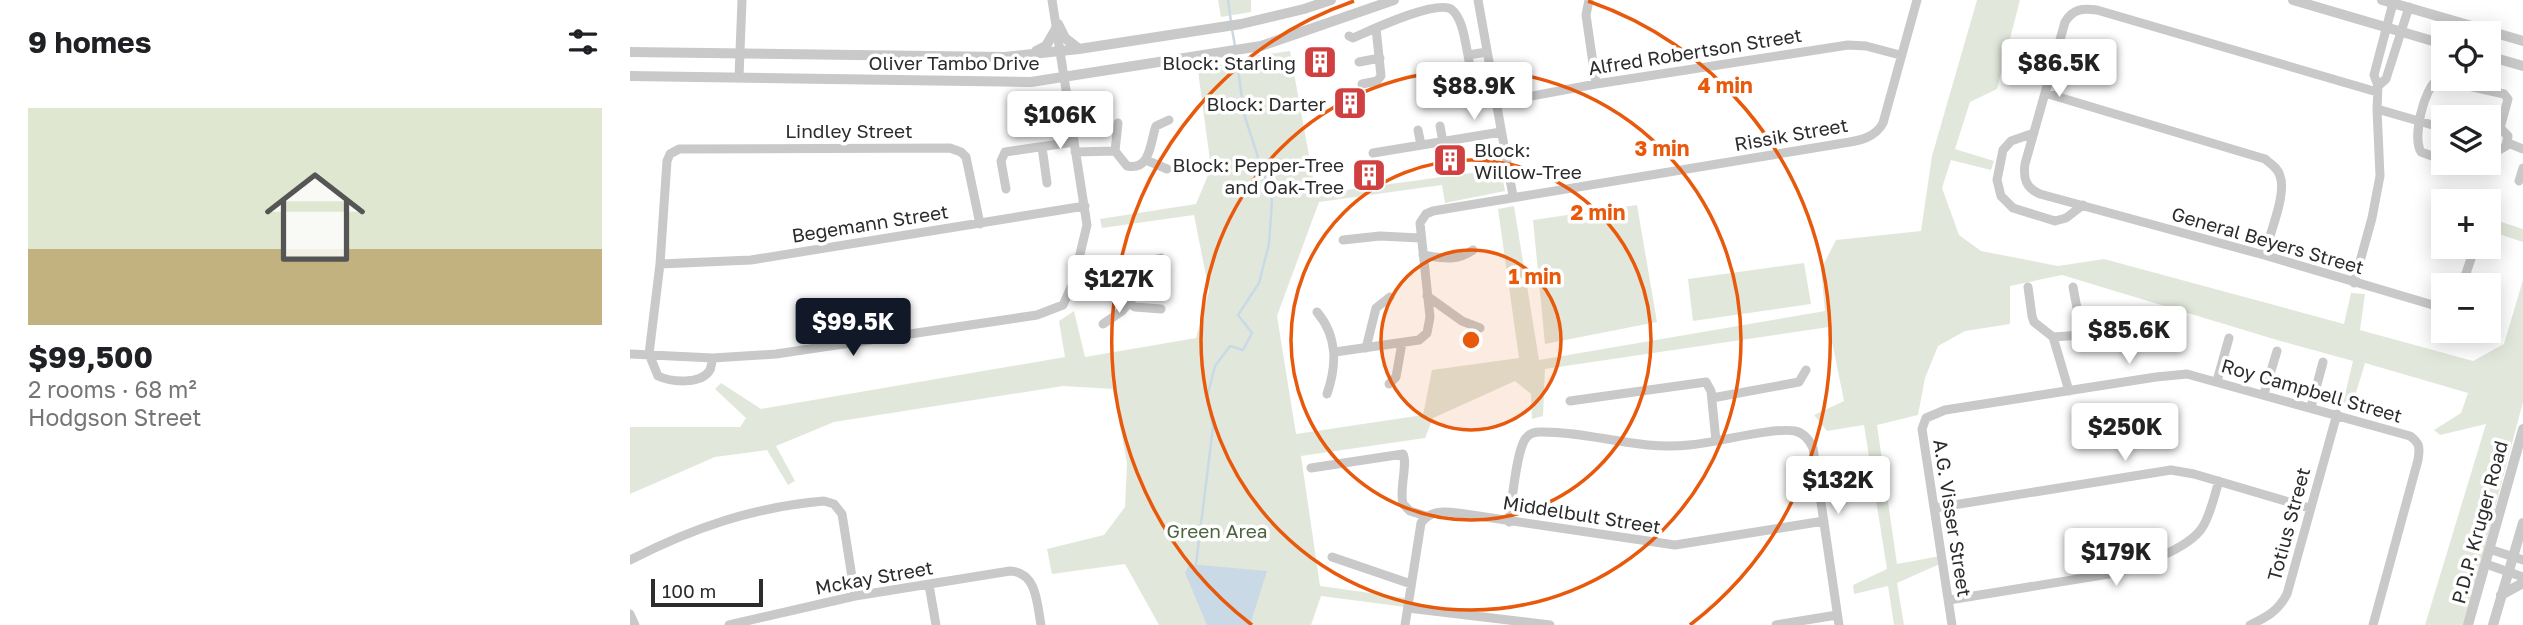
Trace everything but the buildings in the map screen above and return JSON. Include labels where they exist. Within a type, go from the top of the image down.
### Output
[{"type":"street","points":[[739,77],[742,0]]},
{"type":"street","points":[[630,354],[713,358],[803,350],[1037,315],[1063,305],[1078,267],[1087,225],[1052,0]]},
{"type":"street","name":"Oliver Tambo Drive","points":[[630,52],[1005,57],[1079,49],[1224,27],[1304,9],[1331,0]]},
{"type":"street","name":"Oliver Tambo Drive","points":[[630,76],[1031,82],[1241,50],[1283,40],[1394,0]]},
{"type":"street","points":[[1478,0],[1513,196]]},
{"type":"street","points":[[1589,0],[1586,15],[1596,84]]},
{"type":"street","points":[[1900,55],[1917,0]]},
{"type":"street","points":[[2293,0],[2431,41]]},
{"type":"street","points":[[2354,283],[2372,218],[2380,176],[2378,89],[2374,75],[2387,28],[2388,1],[2523,41]]},
{"type":"street","points":[[1349,36],[1353,38],[1411,13],[1443,6],[1451,8],[1458,19],[1468,55],[1474,91]]},
{"type":"street","points":[[2378,89],[2386,79],[2409,7]]},
{"type":"street","points":[[2083,205],[2066,218],[2055,221],[2013,208],[2001,196],[1997,180],[2003,150],[2011,141],[2034,133],[2064,23],[2070,14],[2077,10],[2097,10],[2378,89]]},
{"type":"street","points":[[1057,24],[1065,38],[1079,49]]},
{"type":"street","points":[[1023,55],[1046,46],[1057,24]]},
{"type":"street","points":[[1362,83],[1380,79],[1376,28]]},
{"type":"street","name":"Alfred Robertson Street","points":[[1495,103],[1596,84],[1848,45],[1866,46],[1900,55]]},
{"type":"street","points":[[1468,55],[1487,52]]},
{"type":"street","name":"Rissik Street","points":[[1420,238],[1422,218],[1433,211],[1867,138],[1875,134],[1883,123],[1900,55]]},
{"type":"street","points":[[1359,62],[1380,58]]},
{"type":"street","points":[[2501,60],[2523,66]]},
{"type":"street","points":[[2431,156],[2421,152],[2417,138],[2419,121],[2434,81],[2444,79],[2504,93],[2508,99],[2501,124]]},
{"type":"street","points":[[2045,93],[2265,159],[2280,174],[2282,185],[2263,255]]},
{"type":"street","points":[[2377,109],[2431,124]]},
{"type":"street","points":[[1118,123],[1115,151],[1127,166],[1133,167],[1146,160],[1156,126],[1169,120]]},
{"type":"street","points":[[1440,126],[1443,142]]},
{"type":"street","points":[[2501,129],[2506,132],[2508,143],[2501,149]]},
{"type":"street","points":[[1418,130],[1421,145]]},
{"type":"street","points":[[1373,153],[1500,132]]},
{"type":"street","name":"General Beyers Street","points":[[2034,133],[2023,176],[2032,190],[2040,194],[2431,305]]},
{"type":"street","points":[[1006,190],[1002,154],[1074,142]]},
{"type":"street","points":[[2508,143],[2523,149]]},
{"type":"street","points":[[1042,146],[1047,183]]},
{"type":"street","name":"Lindley Street","points":[[660,264],[667,161],[670,154],[679,149],[950,148],[966,157],[980,224]]},
{"type":"street","points":[[1076,152],[1115,151]]},
{"type":"street","points":[[1146,160],[1167,169]]},
{"type":"street","points":[[2519,181],[2523,168]]},
{"type":"street","name":"Begemann Street","points":[[660,264],[751,260],[1085,206]]},
{"type":"street","points":[[1335,352],[1419,340],[1430,326],[1420,238],[1380,236],[1343,240]]},
{"type":"street","points":[[1423,255],[1454,259],[1473,250]]},
{"type":"street","points":[[1078,267],[1127,275],[1145,262],[1161,258]]},
{"type":"street","points":[[660,264],[649,354],[658,376],[670,380],[701,378],[709,371],[713,358]]},
{"type":"street","points":[[1103,324],[1129,303],[1127,275]]},
{"type":"street","points":[[2028,287],[2034,322],[2053,337],[2069,391]]},
{"type":"street","points":[[2073,287],[2082,334]]},
{"type":"street","points":[[1427,296],[1462,321],[1480,328]]},
{"type":"street","points":[[1367,348],[1376,308],[1390,297]]},
{"type":"street","points":[[1129,303],[1135,307],[1161,309]]},
{"type":"street","points":[[1317,312],[1329,330],[1335,352],[1335,368],[1327,394]]},
{"type":"street","points":[[2053,337],[2173,316],[2177,322],[2179,339]]},
{"type":"street","points":[[2148,320],[2155,344]]},
{"type":"street","points":[[2217,381],[2230,338]]},
{"type":"street","points":[[1389,384],[1396,377],[1402,343]]},
{"type":"street","points":[[2264,394],[2277,351]]},
{"type":"street","points":[[2311,407],[2323,362]]},
{"type":"street","points":[[1712,398],[1799,382],[1807,370]]},
{"type":"street","name":"Roy Campbell Street","points":[[1926,418],[1936,412],[2172,375],[2193,375],[2410,436],[2419,445],[2418,460],[2373,625]]},
{"type":"street","points":[[1570,401],[1701,381],[1709,386],[1716,441]]},
{"type":"street","name":"Totius Street","points":[[2250,625],[2271,615],[2281,606],[2287,594],[2337,414]]},
{"type":"street","name":"A.G. Visser Street","points":[[1926,418],[1922,429],[1952,625]]},
{"type":"street","name":"P.D.P. Kruger Road","points":[[2468,625],[2523,429]]},
{"type":"street","points":[[1509,522],[1520,448],[1527,436],[1533,433],[1557,433],[1662,447],[1797,431],[1805,435],[1813,448],[1838,620],[1776,625]]},
{"type":"street","points":[[1311,468],[1403,454],[1403,504],[1424,520],[1405,625]]},
{"type":"street","points":[[1935,508],[2171,470],[2219,481],[2309,508]]},
{"type":"street","points":[[1949,600],[2115,573],[2135,567],[2194,537],[2207,517],[2219,481]]},
{"type":"street","points":[[630,560],[709,524],[740,514],[824,501],[834,504],[842,514],[855,596]]},
{"type":"street","name":"Middelbult Street","points":[[1424,520],[1438,512],[1448,512],[1675,545],[1824,522]]},
{"type":"street","name":"P.D.P. Kruger Road","points":[[2493,625],[2508,573],[2518,559],[2523,523]]},
{"type":"street","points":[[2489,549],[2518,559]]},
{"type":"street","points":[[1332,557],[1411,584]]},
{"type":"street","points":[[2486,564],[2523,580]]},
{"type":"street","name":"Mckay Street","points":[[729,625],[855,596],[1010,571],[1025,575],[1033,589],[1041,625]]},
{"type":"street","points":[[2501,595],[2523,580]]},
{"type":"street","points":[[929,585],[936,625]]},
{"type":"street","points":[[1408,608],[1501,622],[1550,625]]},
{"type":"street","points":[[630,614],[635,625]]},
{"type":"green space","points":[[1218,0],[1251,0],[1251,12],[1221,17]]},
{"type":"green space","name":"Green Area","points":[[1977,0],[2020,0],[1997,89],[1970,102],[1955,149],[1994,161],[1991,170],[1951,160],[1942,188],[1959,235],[1981,251],[2058,266],[2104,259],[2344,324],[2351,293],[2365,294],[2360,330],[2473,361],[2504,344],[2523,280],[2523,402],[2464,625],[2425,625],[2486,424],[2440,435],[2434,430],[2461,413],[2468,393],[2365,363],[2352,406],[2343,403],[2353,361],[2062,275],[2010,286],[2010,324],[1965,331],[1938,346],[1925,378],[1918,415],[1877,425],[1897,564],[1940,556],[1942,563],[1897,583],[1904,625],[1894,625],[1888,586],[1854,594],[1853,585],[1887,569],[1864,425],[1827,431],[1814,415],[1844,401],[1829,327],[1545,369],[1543,416],[1532,419],[1531,394],[1515,381],[1433,418],[1425,438],[1301,456],[1320,586],[1406,598],[1405,607],[1321,596],[1311,625],[1159,625],[1125,564],[1052,574],[1047,549],[1104,535],[1125,507],[1127,463],[1113,389],[1063,386],[834,422],[776,446],[795,481],[788,485],[767,450],[715,457],[630,494],[630,427],[740,427],[746,418],[715,389],[721,383],[761,409],[1065,357],[1059,321],[1074,311],[1085,357],[1196,338],[1209,291],[1194,215],[1102,228],[1100,219],[1196,204],[1211,168],[1198,71],[1252,56],[1290,51],[1316,194],[1501,169],[1505,191],[1445,203],[1442,185],[1319,202],[1277,316],[1296,434],[1423,415],[1432,370],[1519,358],[1498,209],[1514,206],[1539,360],[1825,311],[1821,269],[1836,240],[1921,231],[1932,156]]},
{"type":"green space","points":[[1637,205],[1657,322],[1545,344],[1533,220]]},
{"type":"green space","points":[[2501,222],[2523,229],[2523,242],[2501,235]]},
{"type":"green space","points":[[1804,263],[1811,304],[1693,321],[1688,279]]},
{"type":"water","points":[[1189,564],[1267,571],[1250,625],[1207,625],[1185,573]]},
{"type":"waterway","points":[[1228,0],[1231,22]]},
{"type":"waterway","points":[[1232,29],[1235,46]]},
{"type":"waterway","points":[[1196,564],[1213,427],[1207,397],[1215,366],[1230,346],[1243,350],[1252,333],[1238,315],[1259,283],[1269,244],[1272,200],[1244,114],[1236,53]]},
{"type":"place","name":"Block: Starling","points":[[1320,62]]},
{"type":"place","name":"Block: Darter","points":[[1350,103]]},
{"type":"place","name":"Block: Willow-Tree","points":[[1450,160]]},
{"type":"place","name":"Block: Pepper-Tree and Oak-Tree","points":[[1369,175]]}]
